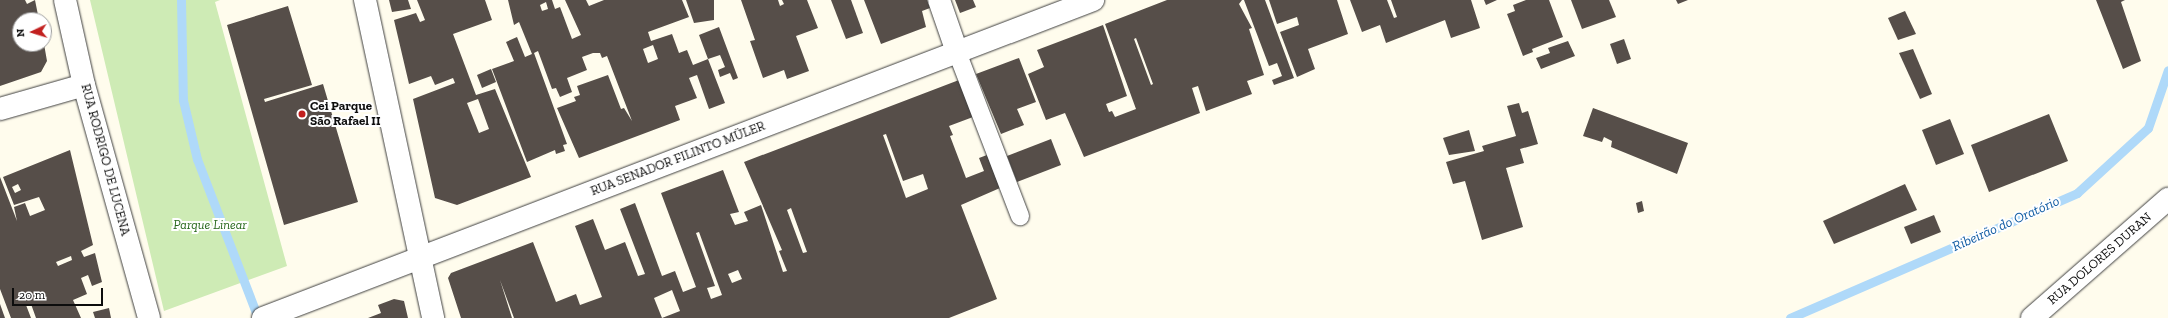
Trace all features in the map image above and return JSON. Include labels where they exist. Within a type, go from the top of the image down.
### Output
[{"type":"street","name":"RUA RODRIGO DE LUCENA","points":[[65,0],[84,85],[149,318]]},
{"type":"street","points":[[365,0],[433,318]]},
{"type":"street","points":[[939,0],[957,52]]},
{"type":"street","name":"RUA SENADOR FILINTO MÜLER","points":[[263,318],[1092,0]]},
{"type":"street","points":[[0,109],[84,85]]},
{"type":"street","name":"RUA DOLORES DURAN","points":[[2032,318],[2168,199]]},
{"type":"lane","points":[[957,52],[1020,216]]},
{"type":"green space","name":"Parque Linear","points":[[90,0],[220,0],[215,2],[287,266],[164,311]]},
{"type":"building","points":[[0,0],[25,0],[27,4],[35,0],[37,12],[12,12],[12,52],[45,52],[47,61],[41,72],[0,86]]},
{"type":"building","points":[[389,0],[408,0],[411,9],[392,12]]},
{"type":"building","points":[[417,0],[485,0],[492,20],[453,34],[476,95],[495,89],[531,177],[457,205],[435,198],[413,99],[455,83],[453,78],[435,85],[431,76],[409,84],[394,20],[416,13],[420,22],[425,20]],"holes":[[[478,99],[489,129],[479,133],[467,103]]]},
{"type":"building","points":[[508,0],[552,0],[555,9],[560,7],[572,39],[581,35],[565,0],[586,0],[589,6],[604,0],[682,0],[689,17],[648,32],[651,41],[672,34],[679,53],[687,50],[693,65],[708,59],[725,103],[709,109],[697,75],[689,78],[697,98],[675,106],[680,120],[579,158],[557,108],[576,101],[574,97],[580,95],[577,86],[608,75],[621,109],[624,108],[632,121],[607,56],[602,58],[600,53],[593,53],[582,57],[587,70],[567,78],[572,92],[560,97],[556,88],[552,89],[538,51],[534,53],[567,144],[563,145],[565,151],[556,154],[555,150],[527,162],[492,69],[514,61],[506,42],[517,37],[525,57],[532,54],[519,22],[514,25]],"holes":[[[546,2],[548,9],[542,11],[540,5]],[[653,45],[658,59],[648,63],[643,49]]]},
{"type":"building","points":[[686,0],[714,0],[714,20],[694,23]]},
{"type":"building","points":[[741,0],[778,0],[780,6],[784,4],[782,0],[807,0],[818,28],[796,36],[809,71],[787,79],[784,70],[763,78],[750,41],[755,40]]},
{"type":"building","points":[[831,0],[851,0],[863,33],[846,39]]},
{"type":"building","points":[[864,0],[927,0],[930,8],[922,11],[926,27],[881,44]]},
{"type":"building","points":[[955,0],[973,0],[976,7],[960,13]]},
{"type":"building","points":[[1167,0],[1242,0],[1239,4],[1252,28],[1249,29],[1264,75],[1247,81],[1252,94],[1206,111],[1198,86],[1192,88],[1200,113],[1084,157],[1065,113],[1046,120],[1028,74],[1044,67],[1037,50],[1103,25],[1127,96],[1106,104],[1109,112],[1112,111],[1115,117],[1136,109],[1105,24]],"holes":[[[1136,38],[1153,84],[1151,85],[1134,39]]]},
{"type":"building","points":[[1244,0],[1265,0],[1294,78],[1274,85],[1272,80],[1282,76],[1277,63],[1269,66]]},
{"type":"building","points":[[1269,0],[1337,0],[1348,34],[1308,49],[1315,69],[1297,77],[1280,32],[1299,25],[1297,17],[1277,24]]},
{"type":"building","points":[[1350,0],[1387,0],[1394,18],[1397,17],[1391,0],[1471,0],[1480,28],[1451,38],[1445,20],[1386,43],[1380,25],[1362,32]]},
{"type":"building","points":[[1484,0],[1497,0],[1486,5]]},
{"type":"building","points":[[1526,0],[1549,0],[1563,37],[1532,49],[1533,52],[1523,56],[1507,14],[1515,11],[1513,5]]},
{"type":"building","points":[[1571,0],[1609,0],[1616,17],[1582,29]]},
{"type":"building","points":[[1676,0],[1688,0],[1678,4]]},
{"type":"building","points":[[2096,0],[2125,0],[2121,2],[2141,61],[2123,69]]},
{"type":"building","points":[[288,6],[312,85],[264,99],[265,102],[323,84],[358,202],[284,225],[227,25]]},
{"type":"building","points":[[1905,11],[1916,34],[1898,40],[1888,18]]},
{"type":"building","points":[[719,27],[738,78],[733,80],[730,73],[720,77],[718,70],[725,67],[720,55],[708,59],[699,35]]},
{"type":"building","points":[[1624,39],[1631,59],[1617,64],[1610,44]]},
{"type":"building","points":[[1568,41],[1575,56],[1541,69],[1536,58],[1550,53],[1548,48]]},
{"type":"building","points":[[1913,49],[1932,94],[1920,99],[1899,53]]},
{"type":"building","points":[[1019,58],[1036,102],[1017,109],[1024,125],[1001,134],[976,74]]},
{"type":"building","points":[[491,69],[496,82],[482,88],[477,75]]},
{"type":"building","points":[[959,80],[973,117],[949,126],[953,135],[950,136],[966,178],[984,171],[979,158],[987,155],[1000,188],[961,205],[997,299],[949,318],[662,318],[514,318],[500,280],[512,318],[461,318],[448,278],[451,273],[533,242],[556,302],[576,294],[580,305],[602,297],[575,226],[593,219],[605,250],[625,242],[638,276],[645,274],[620,209],[635,203],[662,276],[675,271],[683,292],[696,287],[661,193],[723,170],[739,212],[730,214],[735,225],[748,221],[744,212],[761,205],[783,272],[787,271],[779,251],[782,250],[744,162]],"holes":[[[886,134],[903,181],[923,174],[928,189],[906,198],[883,135]],[[791,208],[807,252],[803,253],[787,210]],[[699,232],[722,295],[711,299],[707,288],[715,286],[696,233]],[[738,270],[742,279],[732,283],[728,274]],[[672,290],[680,311],[662,318],[654,298]]]},
{"type":"building","points":[[1519,103],[1522,113],[1528,111],[1538,144],[1520,149],[1524,163],[1506,168],[1523,227],[1482,240],[1465,181],[1453,184],[1446,162],[1484,151],[1482,146],[1516,136],[1507,106]]},
{"type":"building","points":[[1593,108],[1688,143],[1677,174],[1611,147],[1612,141],[1604,137],[1602,142],[1583,136]]},
{"type":"building","points":[[2049,114],[2068,161],[1989,192],[1971,145]]},
{"type":"building","points":[[1950,119],[1964,154],[1936,165],[1922,130]]},
{"type":"building","points":[[1469,130],[1475,151],[1449,155],[1443,138]]},
{"type":"building","points":[[1051,139],[1061,165],[1017,182],[1007,156]]},
{"type":"building","points":[[70,150],[93,245],[81,251],[84,257],[95,253],[102,282],[92,286],[88,275],[81,278],[87,294],[73,300],[81,318],[36,318],[31,304],[26,305],[31,318],[11,318],[0,289],[0,177],[17,221],[14,207],[25,203],[30,216],[45,210],[39,197],[14,205],[3,177]],"holes":[[[18,184],[21,190],[15,193],[12,187]],[[71,256],[72,260],[58,266],[56,262]]]},
{"type":"building","points":[[1905,184],[1917,210],[1834,244],[1823,221]]},
{"type":"building","points":[[1642,201],[1644,211],[1638,213],[1636,203]]},
{"type":"building","points":[[1934,215],[1941,232],[1911,244],[1904,227]]},
{"type":"building","points":[[394,299],[404,301],[408,318],[368,318],[381,313],[378,305]]},
{"type":"building","points":[[0,304],[5,318],[0,318]]},
{"type":"building","points":[[109,308],[111,318],[95,318],[93,312]]},
{"type":"waterway","points":[[181,0],[183,100],[197,159],[258,318]]},
{"type":"waterway","name":"Ribeirão do Oratório","points":[[1790,318],[2077,193],[2148,128],[2168,70]]},
{"type":"place","name":"Cei Parque São Rafael II","points":[[302,114]]}]
